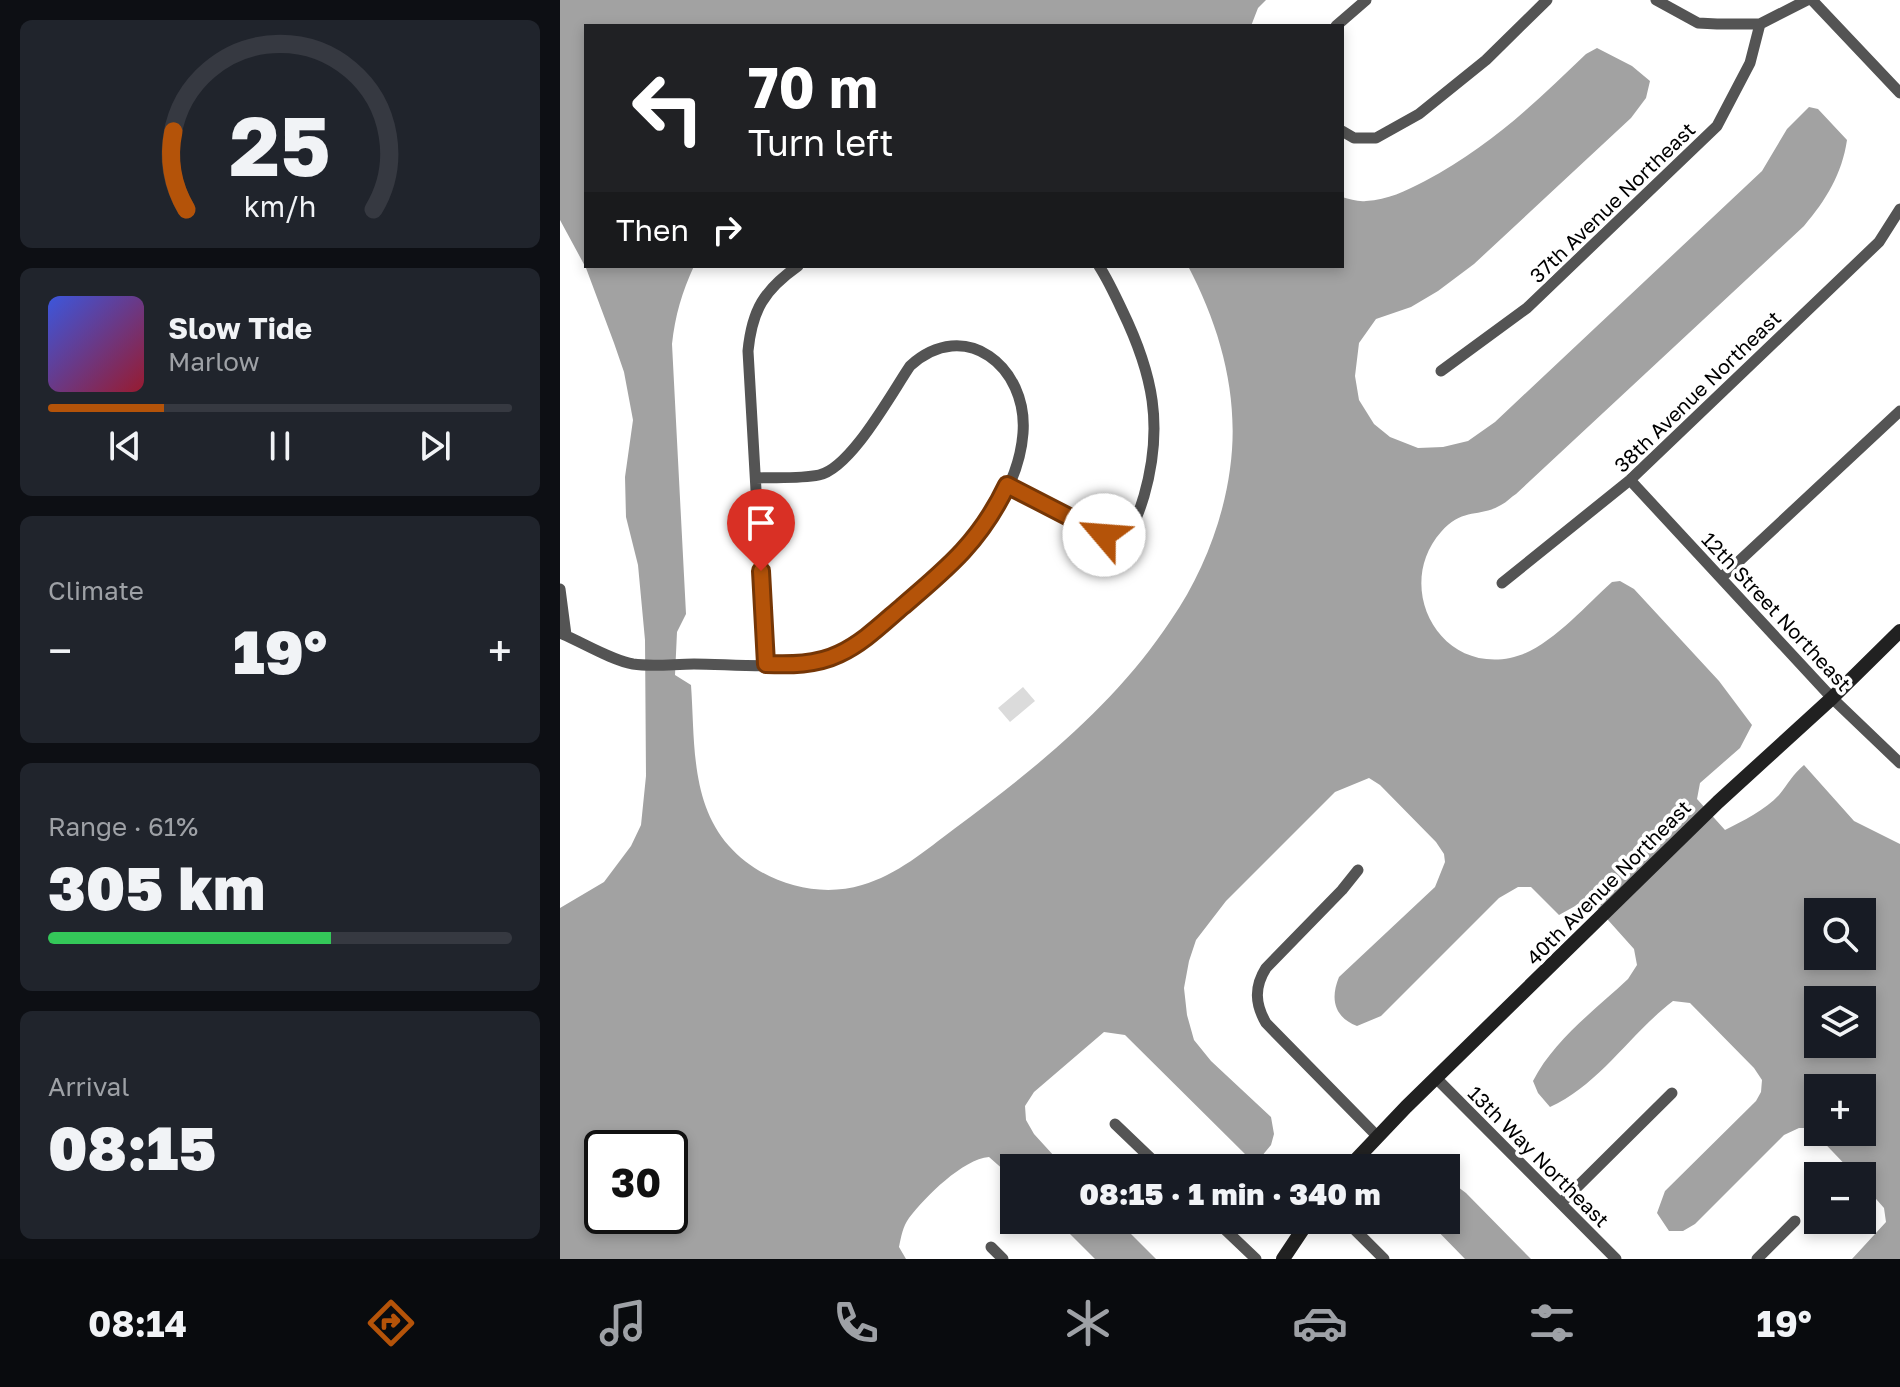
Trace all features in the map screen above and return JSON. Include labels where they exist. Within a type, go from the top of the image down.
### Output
[{"type":"street","points":[[1338,24],[1366,0]]},
{"type":"street","points":[[1344,132],[1354,138],[1376,138],[1419,114],[1486,60],[1547,0]]},
{"type":"street","points":[[1656,0],[1698,23],[1760,24],[1810,0],[1900,93]]},
{"type":"street","name":"37th Avenue Northeast","points":[[1441,371],[1527,308],[1717,126],[1750,63],[1760,24]]},
{"type":"street","name":"38th Avenue Northeast","points":[[1502,583],[1630,480],[1879,242],[1900,209]]},
{"type":"street","points":[[766,664],[750,413],[749,335],[759,305],[768,291],[796,268]]},
{"type":"street","points":[[1007,485],[1113,538],[1127,532],[1139,510],[1153,454],[1152,390],[1140,349],[1100,268]]},
{"type":"street","points":[[560,589],[563,634],[631,664],[797,665],[826,659],[862,640],[960,556],[983,529],[1007,485],[1020,451],[1023,435],[1021,401],[1000,364],[980,351],[953,345],[936,348],[921,355],[910,366],[854,449],[838,466],[818,476],[756,478]]},
{"type":"street","points":[[1722,577],[1900,411]]},
{"type":"street","name":"12th Street Northeast","points":[[1630,480],[1832,698],[1900,763]]},
{"type":"street","name":"40th Avenue Northeast","points":[[1361,1154],[1718,802],[1900,631]]},
{"type":"street","points":[[1358,870],[1259,978],[1257,1001],[1266,1023],[1377,1136]]},
{"type":"street","name":"13th Way Northeast","points":[[1436,1078],[1616,1259]]},
{"type":"street","points":[[1561,1203],[1672,1093]]},
{"type":"street","points":[[1115,1124],[1146,1154]]},
{"type":"street","points":[[1757,1259],[1795,1221]]},
{"type":"street","points":[[1230,1234],[1256,1259]]},
{"type":"street","points":[[1283,1259],[1300,1234]]},
{"type":"street","points":[[1359,1234],[1384,1259]]},
{"type":"street","points":[[991,1247],[1003,1259]]},
{"type":"shaded area","points":[[560,0],[1266,0],[1258,8],[1252,24],[584,24],[584,264],[560,220]]},
{"type":"shaded area","points":[[1597,48],[1632,66],[1650,81],[1646,98],[1631,118],[1474,264],[1411,307],[1376,319],[1359,343],[1355,376],[1359,400],[1374,424],[1390,437],[1418,448],[1443,447],[1468,441],[1495,422],[1762,171],[1787,129],[1809,107],[1818,109],[1847,140],[1837,175],[1804,226],[1516,494],[1493,509],[1464,516],[1449,524],[1427,553],[1422,576],[1423,599],[1430,620],[1444,638],[1462,652],[1484,659],[1510,658],[1538,647],[1612,582],[1620,581],[1634,589],[1719,681],[1752,725],[1740,748],[1700,783],[1697,799],[1725,830],[1754,815],[1773,800],[1804,765],[1854,821],[1900,844],[1900,1259],[1852,1259],[1886,1222],[1884,1208],[1876,1199],[1876,1162],[1843,1162],[1827,1146],[1876,1146],[1876,1074],[1804,1074],[1804,1128],[1784,1135],[1695,1224],[1683,1231],[1669,1231],[1657,1213],[1665,1191],[1756,1101],[1762,1080],[1690,1003],[1673,1001],[1584,1086],[1550,1107],[1533,1081],[1542,1066],[1576,1026],[1628,979],[1637,965],[1634,949],[1591,901],[1559,915],[1531,887],[1518,887],[1499,898],[1381,1016],[1357,1026],[1343,1018],[1335,1000],[1339,977],[1435,887],[1445,862],[1436,842],[1380,785],[1369,778],[1335,792],[1226,901],[1196,940],[1189,961],[1184,988],[1194,1040],[1211,1061],[1271,1117],[1274,1134],[1271,1145],[1264,1154],[1245,1154],[1125,1035],[1104,1032],[1034,1092],[1025,1106],[1026,1120],[1052,1154],[1000,1154],[1000,1167],[989,1157],[956,1172],[934,1190],[907,1221],[899,1247],[906,1259],[560,1259],[560,908],[604,882],[631,846],[641,825],[646,776],[645,640],[638,565],[626,517],[625,477],[633,420],[624,372],[586,268],[693,268],[680,304],[672,344],[686,614],[677,632],[675,675],[691,685],[694,749],[701,790],[716,829],[742,859],[773,878],[790,884],[826,890],[844,889],[875,881],[911,861],[1072,734],[1149,651],[1192,586],[1209,548],[1227,489],[1232,416],[1230,390],[1218,339],[1189,268],[1344,268],[1344,198],[1363,201],[1389,197],[1448,168],[1510,124],[1586,54]]},
{"type":"shaded area","points":[[1023,687],[1035,701],[1010,722],[998,708]]},
{"type":"shaded area","points":[[1460,1188],[1531,1259],[1465,1259],[1441,1234],[1460,1234]]},
{"type":"shaded area","points":[[1070,1234],[1131,1234],[1156,1259],[1095,1259]]},
{"type":"route","points":[[761,571],[766,664],[797,665],[838,655],[862,640],[931,582],[960,556],[983,529],[1007,485],[1104,535]]}]
